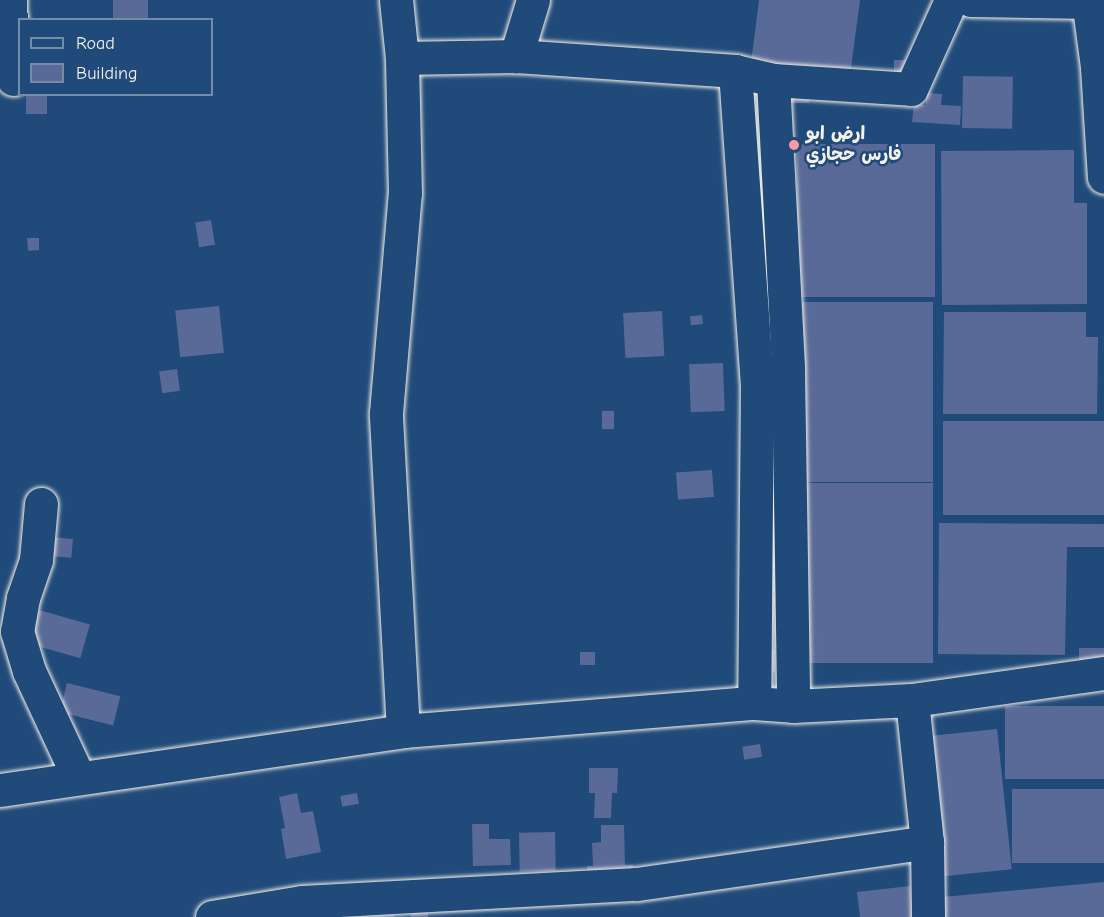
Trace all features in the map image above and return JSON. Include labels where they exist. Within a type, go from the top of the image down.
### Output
[{"type":"street","points":[[10,0],[13,79]]},
{"type":"street","points":[[396,0],[402,58],[405,193],[387,413],[403,731]]},
{"type":"street","points":[[516,56],[532,0]]},
{"type":"street","points":[[402,58],[516,56],[735,71],[773,80],[911,89],[951,0]]},
{"type":"street","points":[[971,0],[1088,1],[1100,66],[1104,177]]},
{"type":"street","points":[[735,71],[757,385],[754,703]]},
{"type":"street","points":[[773,80],[788,370],[792,706]]},
{"type":"street","points":[[41,504],[36,560],[23,598],[17,631],[30,671],[79,778]]},
{"type":"street","points":[[0,790],[403,731],[754,703],[792,706],[912,700],[1104,673]]},
{"type":"street","points":[[912,700],[927,842],[928,917]]},
{"type":"street","points":[[212,917],[302,902],[637,884],[927,842]]},
{"type":"building","points":[[113,0],[148,0],[148,18],[113,18]]},
{"type":"building","points":[[759,0],[860,0],[850,76],[751,63]]},
{"type":"building","points":[[894,60],[910,60],[910,72],[894,72]]},
{"type":"building","points":[[963,76],[1013,77],[1012,129],[962,128]]},
{"type":"building","points":[[791,89],[809,89],[809,103],[791,103]]},
{"type":"building","points":[[927,93],[942,94],[941,105],[961,106],[960,125],[912,122],[914,104],[926,105]]},
{"type":"building","points":[[26,96],[47,96],[47,114],[26,114]]},
{"type":"building","points":[[797,144],[935,144],[935,297],[797,297]]},
{"type":"building","points":[[1074,150],[1074,203],[1087,203],[1087,304],[942,305],[941,151]]},
{"type":"building","points":[[211,220],[215,245],[199,247],[195,223]]},
{"type":"building","points":[[27,238],[39,238],[39,250],[28,251]]},
{"type":"building","points":[[795,302],[933,302],[933,482],[795,482]]},
{"type":"building","points":[[219,306],[224,353],[180,357],[175,311]]},
{"type":"building","points":[[662,311],[664,356],[625,358],[623,313]]},
{"type":"building","points":[[944,312],[1086,312],[1086,337],[1098,337],[1097,414],[943,414]]},
{"type":"building","points":[[702,315],[703,324],[691,325],[690,316]]},
{"type":"building","points":[[723,363],[725,411],[691,412],[689,364]]},
{"type":"building","points":[[177,369],[180,391],[162,393],[159,372]]},
{"type":"building","points":[[602,411],[614,411],[614,429],[602,429]]},
{"type":"building","points":[[943,421],[1104,421],[1104,515],[943,515]]},
{"type":"building","points":[[712,470],[714,497],[678,499],[676,473]]},
{"type":"building","points":[[794,483],[933,483],[933,663],[794,663]]},
{"type":"building","points":[[939,523],[1104,524],[1104,547],[1067,547],[1065,655],[938,654]]},
{"type":"building","points":[[51,537],[73,539],[71,558],[49,556]]},
{"type":"building","points":[[39,610],[90,625],[80,658],[29,644]]},
{"type":"building","points":[[1079,648],[1104,648],[1104,662],[1079,662]]},
{"type":"building","points":[[761,650],[775,650],[775,672],[761,672]]},
{"type":"building","points":[[580,652],[595,652],[595,665],[580,665]]},
{"type":"building","points":[[67,683],[120,696],[113,725],[60,712]]},
{"type":"building","points":[[1005,706],[1104,706],[1104,779],[1005,779]]},
{"type":"building","points":[[997,729],[1012,869],[944,876],[929,736]]},
{"type":"building","points":[[760,744],[762,757],[744,760],[742,747]]},
{"type":"building","points":[[589,768],[618,768],[617,793],[612,793],[611,818],[594,818],[595,793],[589,793]]},
{"type":"building","points":[[1012,789],[1104,789],[1104,863],[1012,863]]},
{"type":"building","points":[[297,793],[301,813],[313,811],[321,852],[286,859],[281,829],[285,828],[279,797]]},
{"type":"building","points":[[357,793],[359,804],[342,807],[340,796]]},
{"type":"building","points":[[472,824],[489,824],[489,839],[510,839],[511,865],[473,866]]},
{"type":"building","points":[[601,825],[624,825],[625,865],[633,865],[633,879],[587,880],[587,866],[593,866],[592,843],[601,842]]},
{"type":"building","points":[[555,832],[556,871],[520,872],[519,833]]},
{"type":"building","points":[[1104,882],[1104,917],[944,917],[942,897]]},
{"type":"building","points":[[910,886],[913,917],[860,917],[857,892]]},
{"type":"building","points":[[411,904],[428,904],[428,917],[411,917]]},
{"type":"building","points":[[394,906],[394,917],[362,917],[362,909]]},
{"type":"place","name":"ارض ابو فارس حجازي","points":[[794,145]]}]
